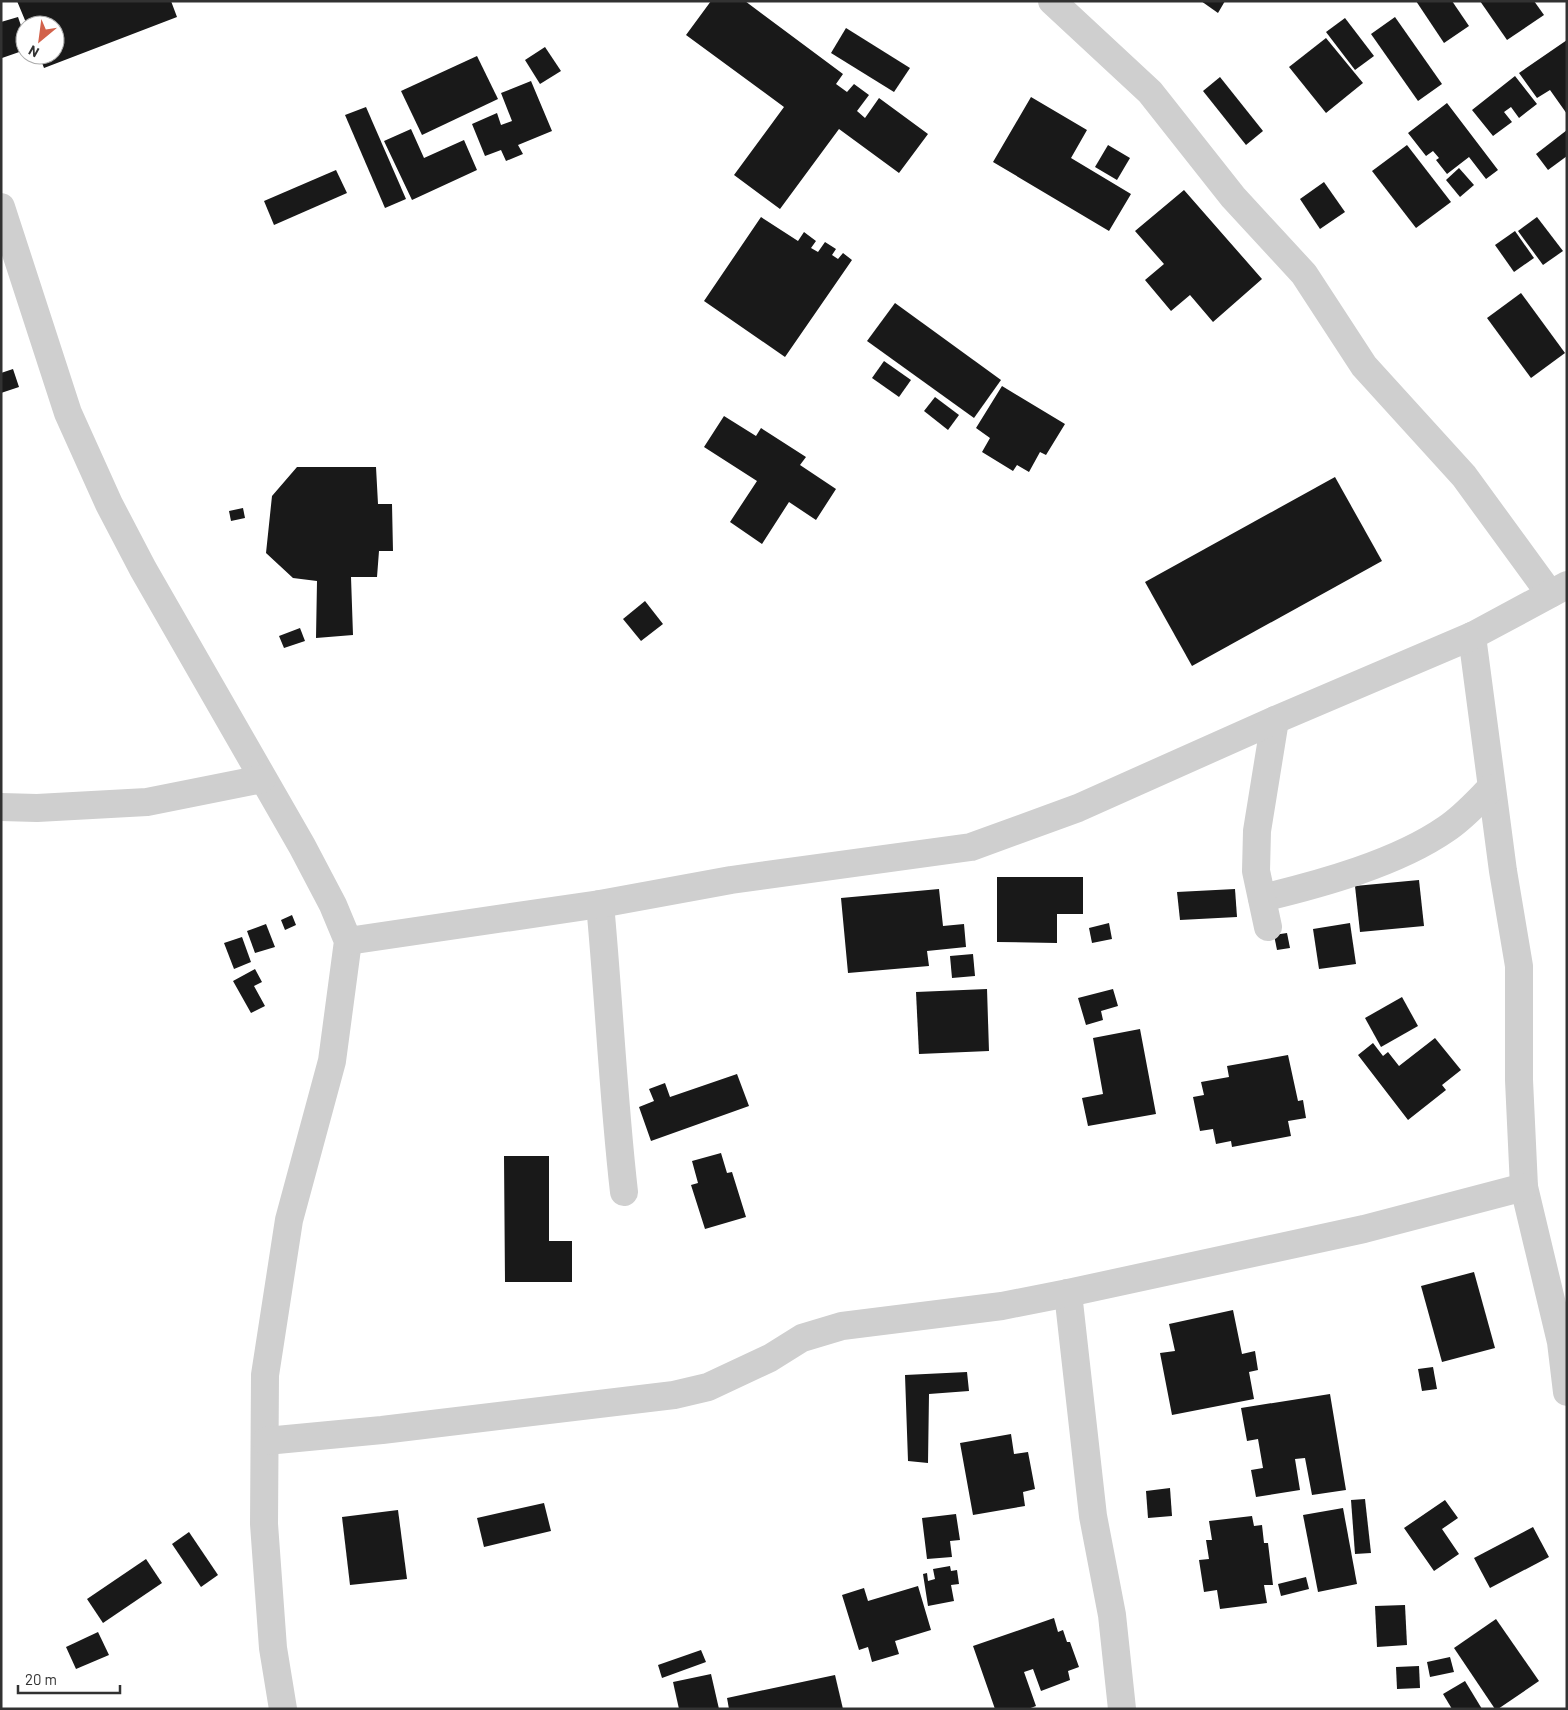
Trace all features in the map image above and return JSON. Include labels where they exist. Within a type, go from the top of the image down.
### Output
[{"type":"street","points":[[348,941],[600,904],[731,880],[852,865],[971,846],[1078,808],[1275,720],[1472,636],[1558,590],[1464,476],[1364,366],[1304,274],[1233,197],[1150,92],[1052,1]]},
{"type":"street","points":[[1,207],[68,413],[109,504],[143,569],[311,863],[333,905],[348,941],[332,1061],[289,1220],[265,1375],[264,1524],[273,1648],[283,1709]]},
{"type":"street","points":[[1472,636],[1492,788],[1519,966],[1520,1080],[1524,1187],[1561,1342],[1567,1392]]},
{"type":"street","points":[[1268,927],[1256,871],[1257,831],[1275,720]]},
{"type":"street","points":[[1,807],[37,808],[147,802],[262,779]]},
{"type":"street","points":[[1262,898],[1321,884],[1422,844],[1448,828],[1492,788]]},
{"type":"street","points":[[600,904],[611,1061],[624,1192]]},
{"type":"street","points":[[266,1441],[382,1430],[674,1395],[708,1387],[770,1358],[802,1338],[842,1326],[1002,1306],[1068,1293],[1364,1229],[1524,1187]]},
{"type":"street","points":[[1068,1293],[1092,1516],[1112,1615],[1122,1709]]},
{"type":"building","points":[[17,1],[171,1],[177,17],[65,60],[65,15],[23,15]]},
{"type":"building","points":[[711,1],[745,1],[843,74],[836,84],[847,92],[854,84],[869,95],[857,111],[865,118],[879,98],[928,134],[899,173],[839,129],[780,209],[734,175],[784,107],[686,35]]},
{"type":"building","points":[[1201,1],[1225,1],[1218,13]]},
{"type":"building","points":[[1416,1],[1452,1],[1469,26],[1444,43]]},
{"type":"building","points":[[1480,1],[1534,1],[1544,15],[1507,40]]},
{"type":"building","points":[[1395,17],[1442,84],[1418,101],[1371,34]]},
{"type":"building","points":[[15,18],[15,53],[2,58],[1,22]]},
{"type":"building","points":[[1345,18],[1374,56],[1355,70],[1326,32]]},
{"type":"building","points":[[846,28],[910,68],[894,92],[831,53]]},
{"type":"building","points":[[1326,38],[1363,83],[1326,113],[1289,67]]},
{"type":"building","points":[[1567,40],[1567,114],[1550,90],[1537,98],[1519,73]]},
{"type":"building","points":[[545,47],[561,71],[540,84],[525,60]]},
{"type":"building","points":[[477,56],[498,99],[422,135],[401,91]]},
{"type":"building","points":[[1515,76],[1537,104],[1519,118],[1511,107],[1504,112],[1512,122],[1493,136],[1472,110]]},
{"type":"building","points":[[1220,77],[1263,131],[1246,145],[1203,91]]},
{"type":"building","points":[[531,81],[552,131],[518,145],[523,154],[506,161],[501,150],[485,156],[472,124],[497,113],[501,125],[512,121],[501,93]]},
{"type":"building","points":[[1031,97],[1087,130],[1071,158],[1131,194],[1109,231],[993,162]]},
{"type":"building","points":[[1447,103],[1498,170],[1486,179],[1469,157],[1447,174],[1436,160],[1439,158],[1433,151],[1426,156],[1408,133]]},
{"type":"building","points":[[366,107],[406,199],[385,208],[345,115]]},
{"type":"building","points":[[411,129],[424,158],[464,140],[477,170],[412,200],[384,141]]},
{"type":"building","points":[[1567,130],[1567,156],[1548,170],[1536,154]]},
{"type":"building","points":[[1108,145],[1130,158],[1117,180],[1095,167]]},
{"type":"building","points":[[1407,145],[1451,202],[1416,228],[1372,171]]},
{"type":"building","points":[[1459,168],[1474,185],[1460,197],[1446,180]]},
{"type":"building","points":[[336,170],[347,193],[274,225],[264,201]]},
{"type":"building","points":[[1324,182],[1345,212],[1320,229],[1300,199]]},
{"type":"building","points":[[1184,190],[1262,279],[1213,322],[1190,295],[1171,311],[1145,280],[1164,264],[1135,231]]},
{"type":"building","points":[[761,217],[798,241],[804,232],[816,241],[811,248],[818,252],[825,242],[836,249],[832,255],[838,259],[843,253],[852,260],[785,357],[704,301]]},
{"type":"building","points":[[1537,217],[1563,251],[1543,265],[1518,231]]},
{"type":"building","points":[[1515,231],[1534,258],[1514,272],[1495,245]]},
{"type":"building","points":[[1521,293],[1565,353],[1531,378],[1487,318]]},
{"type":"building","points":[[895,303],[1001,380],[974,418],[867,341]]},
{"type":"building","points":[[884,361],[911,380],[899,397],[872,378]]},
{"type":"building","points":[[13,369],[19,387],[1,393],[1,373]]},
{"type":"building","points":[[1002,386],[1065,424],[1046,455],[1040,452],[1029,472],[1017,465],[1013,471],[982,452],[990,438],[976,428]]},
{"type":"building","points":[[935,397],[959,415],[948,430],[924,411]]},
{"type":"building","points":[[724,416],[756,436],[761,428],[806,457],[800,465],[836,489],[816,520],[789,502],[762,544],[730,522],[757,481],[704,447]]},
{"type":"building","points":[[297,467],[376,467],[378,504],[392,504],[393,551],[379,551],[377,577],[351,577],[353,635],[316,638],[317,581],[293,578],[266,553],[272,496]]},
{"type":"building","points":[[1335,477],[1382,561],[1192,666],[1145,582]]},
{"type":"building","points":[[243,508],[245,518],[231,521],[229,511]]},
{"type":"building","points":[[645,601],[663,624],[641,641],[623,619]]},
{"type":"building","points":[[300,628],[305,641],[284,648],[279,636]]},
{"type":"building","points":[[997,877],[1083,877],[1083,914],[1057,914],[1057,943],[997,942]]},
{"type":"building","points":[[1419,880],[1424,926],[1360,932],[1355,886]]},
{"type":"building","points":[[939,889],[943,926],[964,924],[966,947],[927,951],[929,966],[848,973],[841,898]]},
{"type":"building","points":[[1235,889],[1237,917],[1180,920],[1177,892]]},
{"type":"building","points":[[292,915],[296,925],[285,930],[281,920]]},
{"type":"building","points":[[1109,923],[1112,939],[1092,943],[1089,928]]},
{"type":"building","points":[[1350,923],[1356,964],[1319,969],[1313,929]]},
{"type":"building","points":[[266,924],[275,947],[255,953],[247,931]]},
{"type":"building","points":[[1287,933],[1290,948],[1277,950],[1274,935]]},
{"type":"building","points":[[242,937],[251,962],[234,969],[224,943]]},
{"type":"building","points":[[973,954],[975,976],[952,978],[950,956]]},
{"type":"building","points":[[255,969],[262,982],[254,986],[265,1006],[251,1013],[233,981]]},
{"type":"building","points":[[987,989],[989,1051],[919,1054],[916,992]]},
{"type":"building","points":[[1113,989],[1118,1006],[1101,1011],[1103,1020],[1086,1025],[1078,998]]},
{"type":"building","points":[[1402,997],[1418,1026],[1381,1047],[1365,1018]]},
{"type":"building","points":[[1140,1029],[1156,1114],[1088,1126],[1082,1098],[1103,1094],[1093,1038]]},
{"type":"building","points":[[1435,1038],[1461,1070],[1442,1085],[1446,1090],[1408,1120],[1358,1055],[1373,1043],[1383,1056],[1388,1052],[1399,1066]]},
{"type":"building","points":[[1288,1055],[1298,1101],[1303,1100],[1306,1118],[1288,1121],[1291,1136],[1232,1147],[1231,1141],[1216,1144],[1213,1129],[1200,1131],[1193,1097],[1204,1095],[1201,1082],[1229,1077],[1227,1066]]},
{"type":"building","points":[[737,1074],[749,1106],[651,1141],[639,1107],[654,1101],[649,1089],[665,1083],[670,1097]]},
{"type":"building","points":[[721,1153],[727,1173],[732,1172],[746,1217],[705,1229],[691,1185],[698,1183],[692,1161]]},
{"type":"building","points":[[504,1156],[549,1156],[549,1241],[572,1241],[572,1282],[505,1282]]},
{"type":"building","points":[[1474,1272],[1495,1348],[1442,1362],[1421,1286]]},
{"type":"building","points":[[1233,1310],[1242,1354],[1255,1351],[1258,1370],[1249,1372],[1254,1399],[1172,1415],[1160,1353],[1175,1351],[1169,1324]]},
{"type":"building","points":[[1433,1367],[1437,1389],[1422,1391],[1418,1369]]},
{"type":"building","points":[[967,1372],[969,1391],[929,1394],[928,1463],[908,1461],[905,1375]]},
{"type":"building","points":[[1330,1394],[1346,1490],[1312,1495],[1305,1458],[1295,1459],[1300,1490],[1256,1497],[1251,1470],[1263,1468],[1258,1439],[1247,1441],[1241,1408]]},
{"type":"building","points":[[1011,1434],[1014,1454],[1028,1452],[1035,1489],[1023,1492],[1025,1506],[973,1515],[960,1443]]},
{"type":"building","points":[[1170,1488],[1172,1516],[1148,1518],[1146,1491]]},
{"type":"building","points":[[1365,1499],[1371,1553],[1355,1554],[1351,1500]]},
{"type":"building","points":[[1445,1500],[1458,1518],[1442,1529],[1459,1554],[1434,1571],[1404,1528]]},
{"type":"building","points":[[544,1503],[551,1531],[484,1547],[477,1518]]},
{"type":"building","points":[[1343,1508],[1357,1584],[1318,1592],[1303,1515]]},
{"type":"building","points":[[398,1510],[407,1579],[350,1585],[342,1517]]},
{"type":"building","points":[[956,1514],[960,1540],[950,1541],[952,1557],[927,1559],[922,1518]]},
{"type":"building","points":[[1252,1516],[1254,1526],[1262,1525],[1264,1543],[1268,1543],[1273,1585],[1264,1585],[1267,1603],[1220,1609],[1217,1590],[1204,1592],[1199,1560],[1209,1559],[1206,1540],[1212,1540],[1209,1521]]},
{"type":"building","points":[[1533,1527],[1549,1557],[1490,1588],[1474,1558]]},
{"type":"building","points":[[189,1532],[218,1575],[201,1587],[172,1544]]},
{"type":"building","points":[[146,1559],[162,1583],[103,1623],[87,1599]]},
{"type":"building","points":[[950,1566],[951,1571],[957,1570],[959,1584],[951,1585],[954,1601],[928,1606],[923,1574],[927,1573],[928,1581],[935,1579],[933,1569]]},
{"type":"building","points":[[1306,1577],[1309,1589],[1281,1596],[1278,1584]]},
{"type":"building","points":[[918,1586],[931,1630],[895,1641],[899,1654],[872,1662],[868,1647],[859,1650],[842,1595],[864,1588],[868,1601]]},
{"type":"building","points":[[1405,1605],[1407,1645],[1377,1647],[1375,1606]]},
{"type":"building","points":[[1054,1618],[1058,1632],[1063,1630],[1067,1642],[1070,1642],[1079,1667],[1068,1671],[1070,1680],[1041,1691],[1033,1669],[1024,1672],[1036,1706],[1028,1709],[995,1709],[973,1646]]},
{"type":"building","points":[[1496,1619],[1539,1681],[1498,1709],[1495,1709],[1454,1648]]},
{"type":"building","points":[[98,1632],[109,1655],[76,1669],[66,1647]]},
{"type":"building","points":[[701,1650],[706,1662],[662,1678],[658,1665]]},
{"type":"building","points":[[1450,1657],[1454,1672],[1430,1677],[1427,1662]]},
{"type":"building","points":[[1419,1666],[1420,1688],[1397,1689],[1396,1667]]},
{"type":"building","points":[[711,1674],[719,1709],[679,1709],[673,1682]]},
{"type":"building","points":[[835,1675],[843,1709],[729,1709],[727,1698]]},
{"type":"building","points":[[1465,1681],[1482,1709],[1452,1709],[1443,1694]]}]
